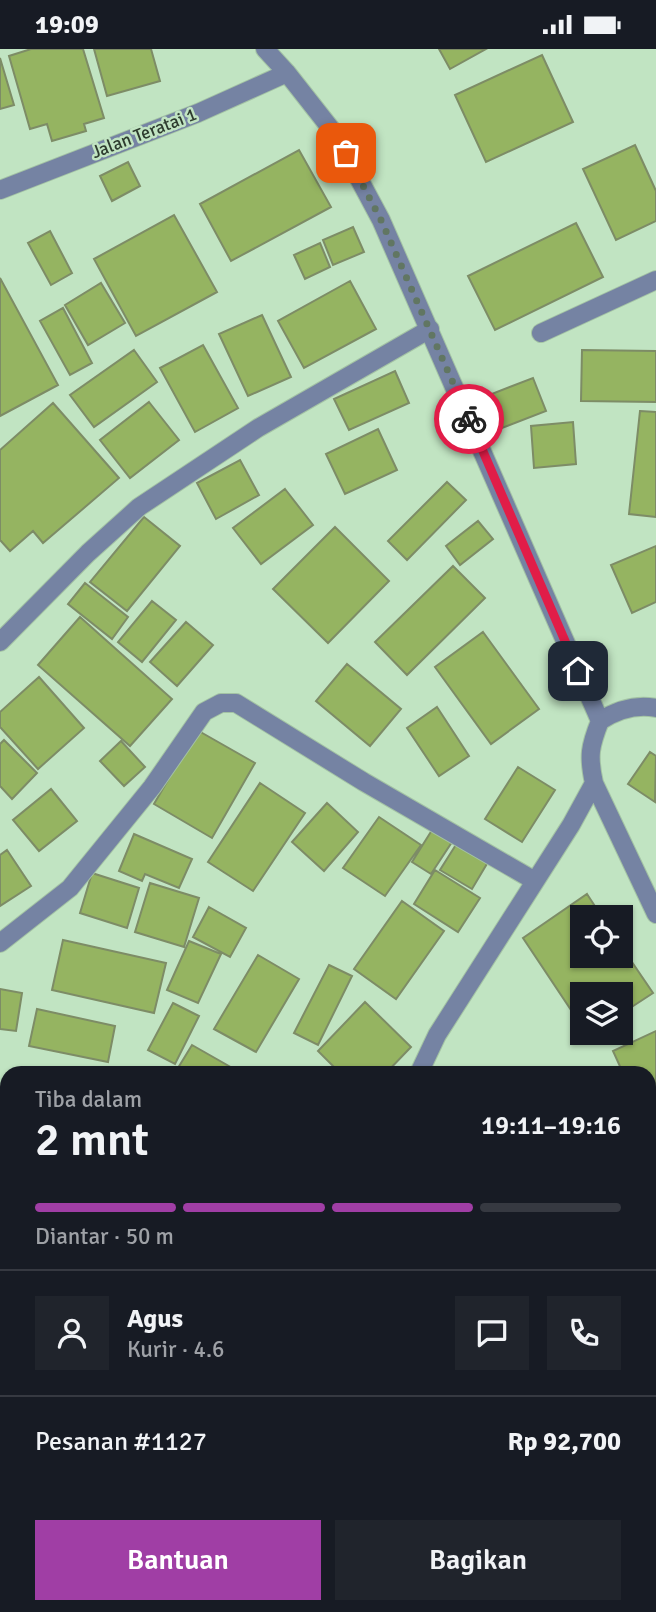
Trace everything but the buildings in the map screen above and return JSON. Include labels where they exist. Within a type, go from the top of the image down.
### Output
[{"type":"street","points":[[265,49],[335,134],[381,220],[600,721]]},
{"type":"street","name":"Jalan Teratai 1","points":[[0,190],[198,113],[287,73]]},
{"type":"street","points":[[541,333],[656,280]]},
{"type":"street","points":[[0,642],[88,553],[139,507],[258,428],[430,329]]},
{"type":"street","points":[[0,943],[70,888],[152,787],[204,712],[229,702],[236,703],[364,782],[535,881]]},
{"type":"street","points":[[656,708],[646,706],[617,710],[600,721],[590,747],[594,783],[656,914]]},
{"type":"street","points":[[422,1066],[437,1035],[594,783]]},
{"type":"way so far","points":[[346,153],[381,220],[469,419]]},
{"type":"route","points":[[469,419],[578,671]]}]
